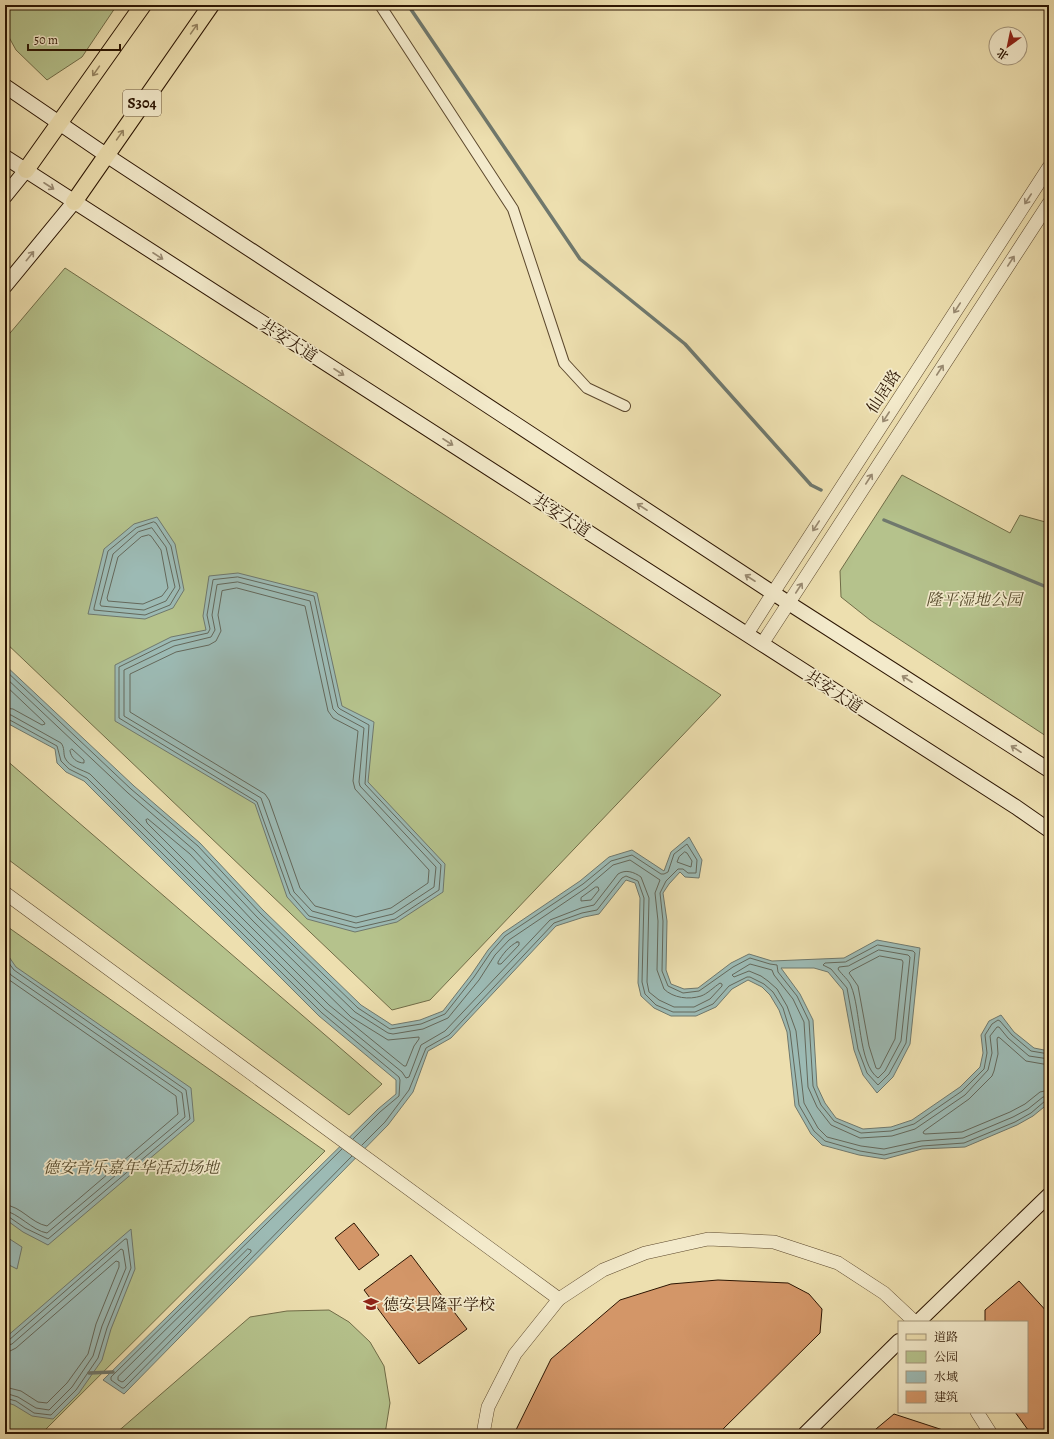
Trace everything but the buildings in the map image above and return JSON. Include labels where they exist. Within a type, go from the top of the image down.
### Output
[{"type":"main road","points":[[5,196],[60,123],[143,5]]},
{"type":"main road","name":"S304","points":[[74,202],[211,5]]},
{"type":"main road","points":[[5,86],[106,155],[773,593],[1049,770]]},
{"type":"main road","name":"共安大道","points":[[5,157],[1016,806],[1049,830]]},
{"type":"main road","points":[[5,286],[74,202]]},
{"type":"main road","points":[[919,1321],[1049,1195]]},
{"type":"main road","points":[[805,1434],[898,1342]]},
{"type":"street","points":[[380,5],[513,209],[564,363],[587,388],[625,406]]},
{"type":"street","name":"仙居路","points":[[747,634],[1049,167]]},
{"type":"street","points":[[762,644],[1049,203]]},
{"type":"street","points":[[5,894],[559,1299]]},
{"type":"street","points":[[483,1434],[488,1407],[515,1354],[559,1299],[602,1270],[645,1253],[708,1239],[774,1242],[838,1263],[884,1293],[914,1321]]},
{"type":"street","points":[[978,1413],[991,1434]]},
{"type":"green space","points":[[5,5],[117,5],[82,57],[47,80],[16,50],[5,30]]},
{"type":"green space","points":[[65,268],[721,695],[430,1000],[392,1010],[5,642],[5,339]]},
{"type":"green space","name":"隆平湿地公园","points":[[902,475],[1010,533],[1020,515],[1049,523],[1049,738],[870,620],[841,597],[840,571]]},
{"type":"green space","points":[[5,759],[382,1084],[349,1115],[5,857]]},
{"type":"green space","name":"德安音乐嘉年华活动场地","points":[[5,925],[325,1151],[41,1434],[5,1434]]},
{"type":"green space","points":[[329,1310],[349,1322],[370,1342],[384,1366],[390,1403],[385,1434],[115,1434],[250,1317],[287,1311]]},
{"type":"water","points":[[157,517],[175,544],[184,590],[173,608],[145,619],[88,614],[104,549],[134,524]]},
{"type":"water","points":[[238,573],[317,593],[342,706],[374,722],[368,782],[445,864],[443,892],[397,922],[355,932],[307,919],[287,897],[255,804],[115,721],[115,665],[171,637],[206,630],[203,616],[209,576]]},
{"type":"water","points":[[5,665],[134,786],[200,843],[263,910],[361,1005],[392,1025],[420,1020],[443,1011],[488,950],[503,933],[580,881],[609,857],[632,850],[664,871],[671,852],[689,837],[702,860],[699,878],[685,877],[680,872],[663,893],[667,921],[666,970],[671,984],[684,989],[698,988],[731,963],[749,954],[772,961],[844,958],[877,940],[920,948],[910,1044],[893,1077],[877,1093],[863,1075],[854,1050],[843,990],[828,972],[814,968],[781,968],[800,994],[813,1020],[817,1086],[825,1103],[836,1118],[863,1129],[891,1127],[912,1120],[960,1087],[980,1067],[983,1053],[981,1035],[989,1021],[1001,1015],[1014,1032],[1034,1048],[1049,1051],[1049,1103],[1033,1116],[1017,1125],[965,1147],[922,1149],[885,1159],[859,1155],[822,1145],[811,1134],[795,1106],[787,1032],[779,1010],[770,995],[762,987],[748,980],[732,989],[716,1007],[696,1016],[671,1016],[654,1008],[641,996],[638,983],[640,898],[635,883],[626,880],[599,914],[556,926],[451,1038],[428,1051],[413,1092],[388,1125],[124,1394],[103,1380],[378,1109],[396,1094],[396,1080],[319,1016],[84,781],[66,772],[57,763],[55,749],[5,722]]},
{"type":"water","points":[[5,951],[16,967],[191,1088],[194,1121],[48,1245],[23,1232],[5,1219]]},
{"type":"water","points":[[131,1229],[135,1269],[111,1329],[102,1360],[79,1393],[53,1419],[32,1416],[14,1405],[5,1402],[5,1338]]},
{"type":"water","points":[[5,1236],[22,1247],[17,1269],[5,1263]]},
{"type":"waterway","points":[[408,5],[580,259],[685,344],[811,485],[821,490]]},
{"type":"waterway","points":[[884,520],[1049,588]]},
{"type":"waterway","points":[[89,1373],[113,1372]]},
{"type":"place","name":"德安县隆平学校","points":[[371,1304]]}]
